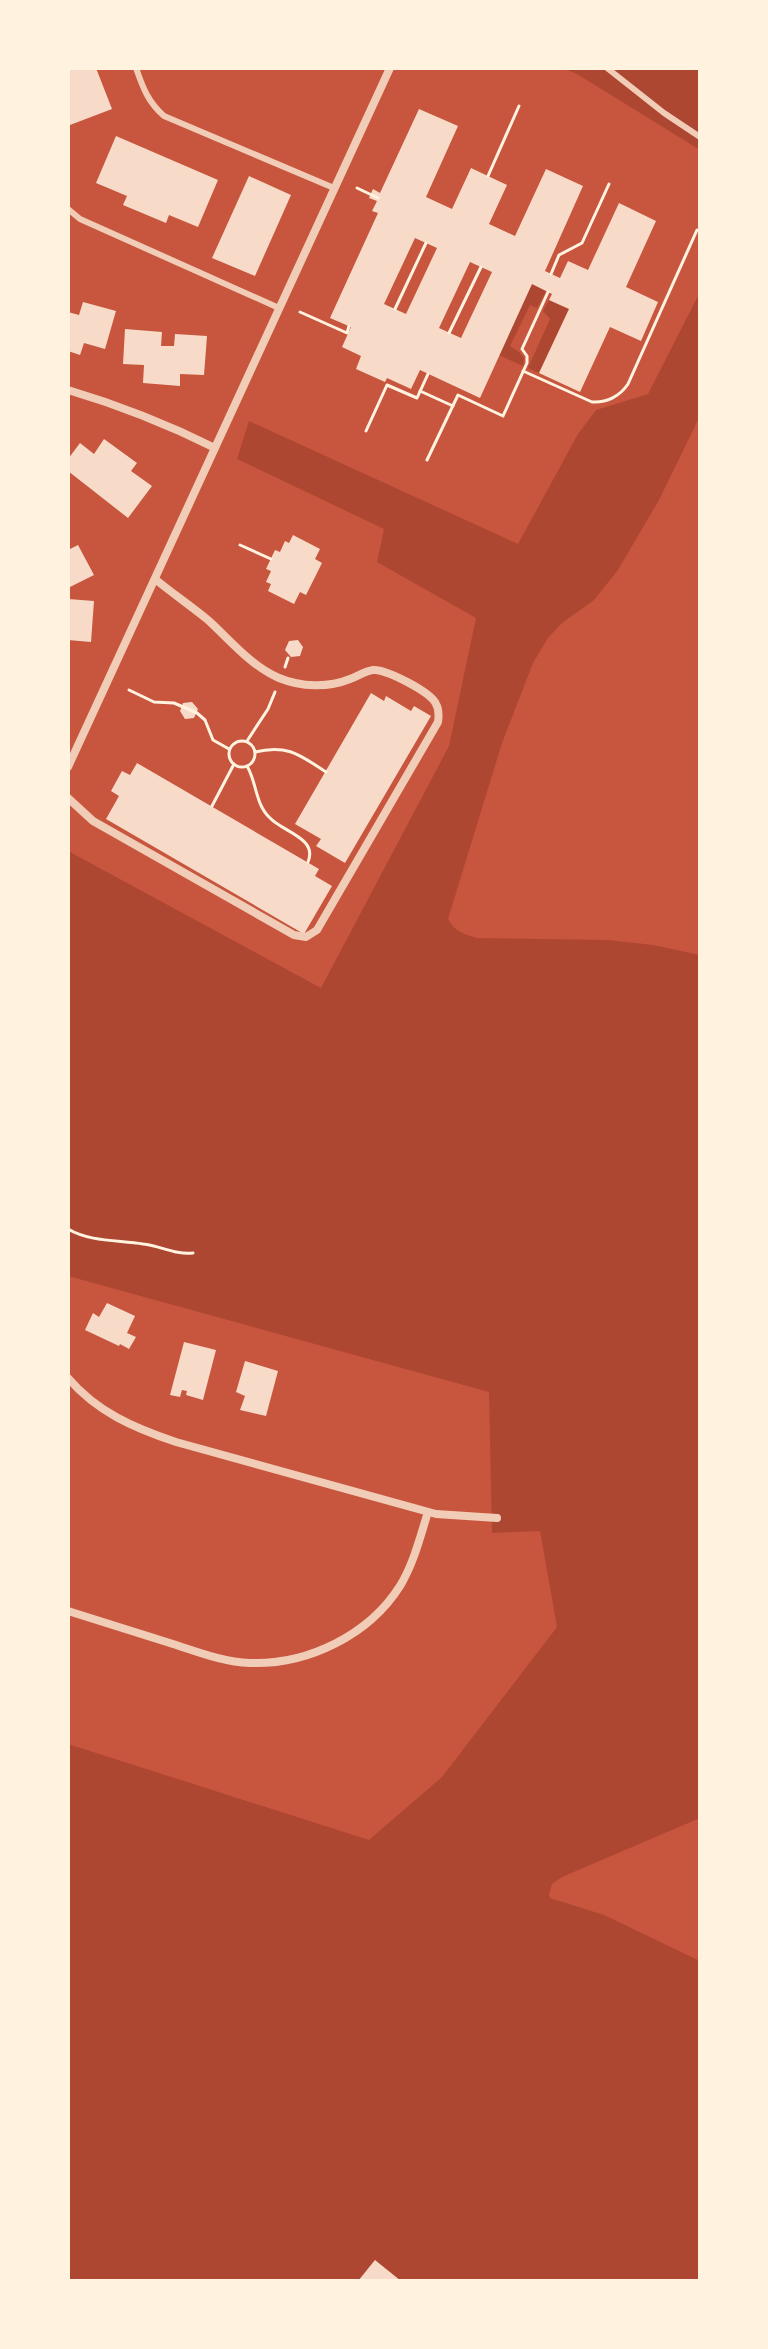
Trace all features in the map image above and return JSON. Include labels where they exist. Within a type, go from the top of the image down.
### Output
[{"type":"street","points":[[68,767],[390,68]]},
{"type":"street","points":[[68,390],[125,407],[215,448]]},
{"type":"street","points":[[68,798],[93,821],[294,935],[306,937],[317,930],[438,722],[434,700],[381,670],[370,670],[327,684],[300,684],[280,679],[260,668],[155,579]]},
{"type":"street","points":[[68,1378],[100,1408],[149,1433],[428,1512],[497,1518]]},
{"type":"street","points":[[68,1611],[218,1658],[248,1663],[296,1658],[341,1641],[386,1605],[407,1573],[428,1512]]},
{"type":"lane","points":[[136,68],[146,95],[164,116],[334,188]]},
{"type":"lane","points":[[607,68],[700,137]]},
{"type":"lane","points":[[68,209],[80,219],[279,308]]},
{"type":"path","points":[[488,176],[519,106]]},
{"type":"path","points":[[551,274],[559,255],[582,243],[609,184]]},
{"type":"path","points":[[357,188],[378,198]]},
{"type":"path","points":[[523,371],[592,402],[605,401],[619,394],[628,384],[697,230]]},
{"type":"path","points":[[395,309],[426,243]]},
{"type":"path","points":[[449,333],[481,267]]},
{"type":"path","points":[[427,460],[458,395],[503,416],[527,358],[522,349],[548,292]]},
{"type":"path","points":[[300,312],[347,333],[349,326]]},
{"type":"path","points":[[366,431],[387,385],[417,398],[428,374]]},
{"type":"path","points":[[420,391],[453,406]]},
{"type":"path","points":[[240,545],[271,559]]},
{"type":"path","points":[[129,690],[154,702],[174,703],[197,713],[205,720],[213,740],[229,749]]},
{"type":"path","points":[[247,741],[270,703]]},
{"type":"path","points":[[247,741],[235,742],[229,749],[229,757],[234,764],[247,766]]},
{"type":"path","points":[[247,741],[255,752]]},
{"type":"path","points":[[255,752],[285,749],[326,772]]},
{"type":"path","points":[[247,766],[255,752]]},
{"type":"path","points":[[212,806],[234,764]]},
{"type":"path","points":[[247,766],[263,811],[277,825],[307,845],[308,862]]},
{"type":"path","points":[[68,1229],[86,1237],[193,1253]]},
{"type":"shaded area","points":[[562,68],[700,68],[700,150],[577,74]]},
{"type":"shaded area","points":[[532,284],[546,291],[537,308],[530,305],[510,346],[524,358],[523,366],[499,355]]},
{"type":"shaded area","points":[[700,292],[700,416],[659,500],[618,570],[594,600],[562,623],[548,638],[533,663],[502,743],[448,919],[457,930],[477,938],[608,940],[700,955],[700,1818],[562,1877],[552,1884],[549,1895],[550,1898],[604,1915],[700,1961],[700,2281],[68,2281],[68,1744],[369,1840],[442,1777],[557,1627],[540,1531],[492,1533],[489,1392],[68,1276],[68,851],[321,988],[449,746],[476,618],[377,562],[384,529],[237,459],[249,421],[518,544],[578,434],[596,410],[648,394]]},
{"type":"shaded area","points":[[549,300],[569,309],[539,373],[528,368],[550,319],[543,311]]},
{"type":"building","points":[[68,68],[96,68],[112,109],[70,125]]},
{"type":"building","points":[[419,109],[458,126],[426,197],[452,209],[471,168],[507,185],[489,224],[515,236],[546,169],[583,186],[545,271],[560,278],[568,261],[588,270],[619,203],[656,221],[626,287],[658,302],[641,341],[610,327],[580,392],[539,373],[569,309],[549,300],[552,294],[532,284],[480,398],[420,370],[411,389],[356,369],[361,356],[342,347],[351,327],[330,318],[378,213],[372,211],[377,201],[369,198],[373,189],[380,193]],"holes":[[[415,238],[437,248],[406,314],[384,304]],[[470,262],[492,272],[461,338],[439,328]]]},
{"type":"building","points":[[116,136],[218,180],[198,227],[169,215],[166,223],[123,205],[127,196],[96,183]]},
{"type":"building","points":[[249,176],[291,195],[255,276],[212,258]]},
{"type":"building","points":[[83,302],[116,311],[105,349],[84,343],[80,355],[68,351],[68,312],[79,315]]},
{"type":"building","points":[[125,329],[162,332],[161,346],[174,346],[175,334],[207,336],[204,375],[180,374],[180,386],[143,383],[144,365],[123,364]]},
{"type":"building","points":[[104,439],[137,463],[131,471],[152,486],[128,518],[68,471],[68,459],[80,443],[94,454]]},
{"type":"building","points":[[293,535],[320,549],[315,559],[322,563],[306,595],[300,592],[294,604],[268,591],[271,584],[266,582],[271,571],[266,569],[275,550],[280,552],[285,541],[289,543]]},
{"type":"building","points":[[78,545],[94,575],[68,588],[68,550]]},
{"type":"building","points":[[68,599],[94,601],[91,642],[68,640]]},
{"type":"building","points":[[298,640],[303,647],[300,656],[291,657],[285,650],[289,641]]},
{"type":"building","points":[[371,693],[384,701],[386,696],[411,711],[414,706],[431,716],[345,863],[316,846],[321,839],[295,824]]},
{"type":"building","points":[[192,702],[198,709],[194,718],[185,719],[180,711],[183,703]]},
{"type":"building","points":[[137,763],[319,869],[315,876],[332,886],[304,934],[106,819],[119,796],[111,791],[122,771],[130,775]]},
{"type":"building","points":[[107,1303],[135,1316],[127,1333],[136,1337],[129,1349],[85,1330],[93,1313],[99,1317]]},
{"type":"building","points":[[184,1342],[216,1350],[203,1400],[186,1395],[187,1391],[182,1390],[180,1397],[170,1395]]},
{"type":"building","points":[[245,1361],[278,1371],[266,1416],[240,1410],[245,1396],[236,1392]]},
{"type":"building","points":[[375,2260],[401,2281],[358,2281]]}]
